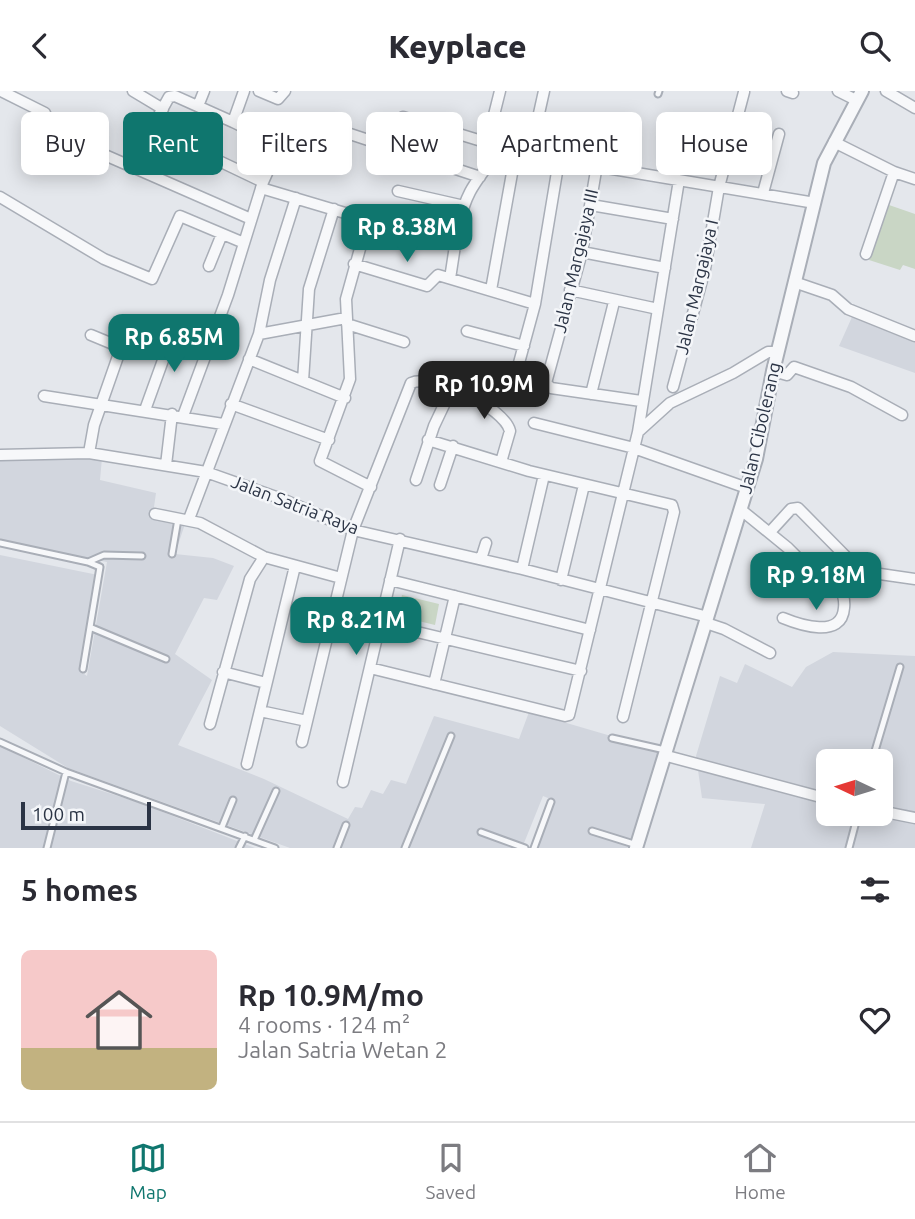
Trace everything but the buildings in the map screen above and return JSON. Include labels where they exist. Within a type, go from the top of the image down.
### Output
[{"type":"street","points":[[1,91],[43,112]]},
{"type":"street","points":[[133,91],[163,109]]},
{"type":"street","points":[[198,106],[204,91]]},
{"type":"street","points":[[233,122],[244,91]]},
{"type":"street","points":[[259,91],[278,99],[285,91]]},
{"type":"street","points":[[497,112],[500,91]]},
{"type":"street","points":[[539,112],[544,91]]},
{"type":"street","points":[[838,91],[859,95]]},
{"type":"street","points":[[886,91],[915,109]]},
{"type":"street","name":"Jalan Margajaya I","points":[[673,387],[705,269],[719,187],[744,92]]},
{"type":"street","name":"Jalan Cibolerang","points":[[636,846],[761,440],[773,371],[824,163],[859,95]]},
{"type":"street","points":[[161,112],[173,96],[277,145],[244,243],[178,415],[166,465]]},
{"type":"street","points":[[762,193],[779,134]]},
{"type":"street","points":[[834,142],[894,172],[915,179]]},
{"type":"street","points":[[223,163],[262,185],[296,198],[456,246]]},
{"type":"street","points":[[450,278],[464,206],[480,177],[463,172]]},
{"type":"street","points":[[866,254],[894,172]]},
{"type":"street","points":[[642,173],[814,203]]},
{"type":"street","points":[[151,175],[251,219]]},
{"type":"street","points":[[491,290],[512,175]]},
{"type":"street","points":[[516,375],[535,304],[556,175]]},
{"type":"street","name":"Jalan Margajaya III","points":[[596,175],[582,252],[546,383],[551,388],[641,401]]},
{"type":"street","points":[[370,668],[565,716],[570,712],[638,432],[679,180]]},
{"type":"street","points":[[398,191],[464,206]]},
{"type":"street","points":[[0,197],[104,259],[152,279],[179,216],[244,243]]},
{"type":"street","points":[[189,519],[259,334],[270,280],[296,198]]},
{"type":"street","points":[[591,205],[673,219]]},
{"type":"street","points":[[303,381],[309,289],[334,209]]},
{"type":"street","points":[[368,220],[348,288],[347,321],[352,361],[345,398],[322,464],[370,487]]},
{"type":"street","points":[[209,266],[222,234]]},
{"type":"street","points":[[582,252],[665,268]]},
{"type":"street","points":[[354,264],[428,286],[437,275],[535,304]]},
{"type":"street","points":[[794,282],[832,295],[848,309],[915,336]]},
{"type":"street","points":[[570,290],[614,302],[658,309]]},
{"type":"street","points":[[591,394],[614,302]]},
{"type":"street","points":[[259,334],[347,321],[404,342]]},
{"type":"street","points":[[89,453],[101,404],[130,325]]},
{"type":"street","points":[[145,409],[175,327]]},
{"type":"street","points":[[467,331],[524,346]]},
{"type":"street","points":[[91,335],[120,347]]},
{"type":"street","points":[[638,432],[670,403],[733,373],[768,352],[778,352]]},
{"type":"street","points":[[249,359],[345,398]]},
{"type":"street","points":[[773,371],[787,375],[794,367],[832,379],[902,415]]},
{"type":"street","points":[[302,743],[353,530],[411,383],[420,381],[482,401],[510,426],[501,462]]},
{"type":"street","points":[[416,480],[428,440],[451,390]]},
{"type":"street","points":[[44,395],[145,409],[223,424]]},
{"type":"street","points":[[231,404],[329,440]]},
{"type":"street","points":[[534,423],[634,447],[747,488]]},
{"type":"street","points":[[428,440],[544,475],[674,508],[623,717]]},
{"type":"street","points":[[440,485],[453,446]]},
{"type":"street","name":"Jalan Satria Raya","points":[[0,455],[89,453],[206,472],[240,483],[353,530],[400,539],[651,601],[707,620],[770,653]]},
{"type":"street","points":[[522,569],[544,475]]},
{"type":"street","points":[[561,580],[584,485]]},
{"type":"street","points":[[770,532],[791,509],[798,508],[866,577]]},
{"type":"street","points":[[740,509],[770,532],[827,587],[890,573],[915,579]]},
{"type":"street","points":[[155,514],[189,519],[264,557],[341,578]]},
{"type":"street","points":[[343,782],[400,539]]},
{"type":"street","points":[[481,559],[486,543]]},
{"type":"street","points":[[210,724],[250,579],[264,557]]},
{"type":"street","points":[[247,764],[295,566]]},
{"type":"street","points":[[390,580],[590,630]]},
{"type":"street","points":[[783,618],[811,627],[832,625],[839,621],[844,612],[839,586]]},
{"type":"street","points":[[434,684],[455,596]]},
{"type":"street","points":[[333,613],[581,671]]},
{"type":"street","points":[[223,672],[266,683]]},
{"type":"street","points":[[260,711],[307,721]]},
{"type":"street","points":[[666,753],[816,796]]},
{"type":"street","points":[[893,814],[915,818]]},
{"type":"lane","points":[[172,554],[178,519]]},
{"type":"lane","points":[[0,543],[98,565],[100,570],[92,628],[83,669]]},
{"type":"lane","points":[[88,562],[104,555],[142,557]]},
{"type":"lane","points":[[92,628],[166,659]]},
{"type":"lane","points":[[876,749],[901,667]]},
{"type":"lane","points":[[405,848],[451,736]]},
{"type":"lane","points":[[612,738],[666,753]]},
{"type":"lane","points":[[0,742],[66,772],[275,848]]},
{"type":"lane","points":[[47,848],[66,772]]},
{"type":"lane","points":[[254,840],[276,791]]},
{"type":"lane","points":[[222,827],[233,800]]},
{"type":"lane","points":[[534,848],[551,802]]},
{"type":"lane","points":[[337,848],[346,825]]},
{"type":"lane","points":[[849,848],[855,826]]},
{"type":"lane","points":[[592,831],[636,846]]},
{"type":"lane","points":[[481,832],[525,848]]},
{"type":"lane","points":[[239,848],[245,837]]},
{"type":"shaded area","points":[[852,317],[915,339],[915,373],[839,346]]},
{"type":"shaded area","points":[[75,455],[102,458],[100,480],[156,493],[153,514],[186,521],[175,554],[213,558],[234,566],[217,600],[204,598],[175,654],[212,680],[178,745],[264,779],[348,819],[355,807],[362,808],[371,790],[383,794],[391,780],[406,784],[434,716],[519,739],[529,712],[659,750],[629,848],[535,848],[555,801],[543,796],[522,848],[290,848],[68,768],[0,726],[0,555],[98,575],[81,672],[87,676],[107,562],[0,540],[0,458]]},
{"type":"shaded area","points":[[833,652],[915,656],[915,848],[751,848],[765,804],[702,798],[696,756],[720,676],[737,683],[745,664],[792,687],[806,667]]},
{"type":"shaded area","points":[[0,746],[71,781],[137,802],[255,848],[0,848]]},
{"type":"green space","points":[[889,205],[915,214],[915,269],[903,265],[900,270],[869,260]]},
{"type":"green space","points":[[402,595],[439,604],[435,625],[398,616]]}]
